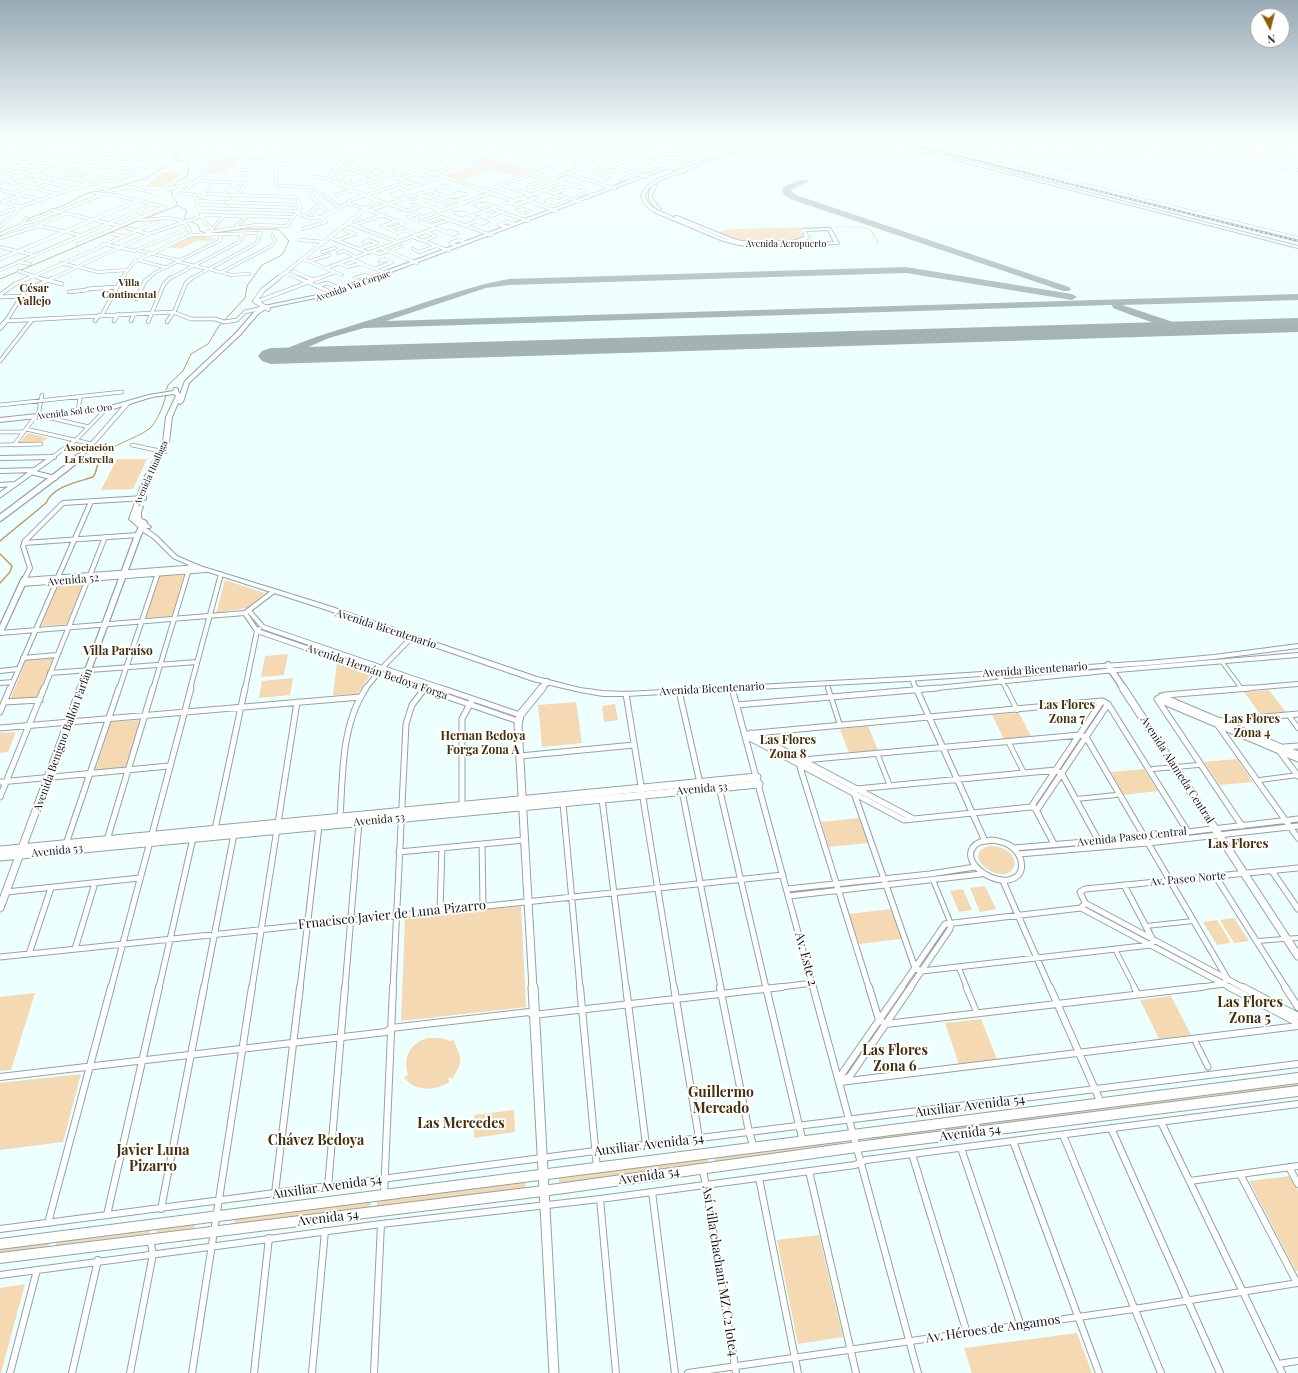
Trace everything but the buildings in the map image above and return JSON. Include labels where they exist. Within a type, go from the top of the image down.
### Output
[{"type":"main road","name":"Avenida Vía Corpac","points":[[448,251],[572,204]]},
{"type":"main road","name":"Avenida Aeropuerto","points":[[646,204],[662,214],[673,217],[685,220],[730,239],[741,242],[764,243],[802,241],[806,238],[803,230],[829,228],[837,243],[759,246],[739,244],[724,240],[680,222],[673,217],[653,204]]},
{"type":"main road","points":[[1133,204],[1298,246]]},
{"type":"main road","name":"Avenida Vía Corpac","points":[[260,311],[267,308],[332,294],[448,251],[515,224],[527,221]]},
{"type":"main road","name":"Avenida Vía Corpac","points":[[332,294],[342,289],[386,274]]},
{"type":"main road","name":"Avenida Huallaga","points":[[163,452],[167,437],[169,417],[179,396],[175,391],[235,338],[260,311]]},
{"type":"main road","name":"Avenida Huallaga","points":[[142,525],[138,515],[142,498],[163,452],[171,439],[173,416],[183,395],[187,382],[195,374]]},
{"type":"main road","name":"Avenida Sol de Oro","points":[[0,420],[107,408],[127,404],[149,395],[184,390]]},
{"type":"main road","name":"Avenida Bicentenario","points":[[142,525],[175,558],[189,568],[198,567],[547,682],[588,692],[626,694],[1110,667],[1297,647]]},
{"type":"main road","name":"Avenida 54","points":[[0,1244],[1298,1078]]},
{"type":"main road","name":"Avenida 54","points":[[0,1258],[544,1191],[857,1147],[1298,1091]]},
{"type":"street","points":[[9,204],[21,207]]},
{"type":"street","points":[[0,214],[30,204]]},
{"type":"street","points":[[0,234],[76,204]]},
{"type":"street","points":[[0,259],[132,204]]},
{"type":"street","points":[[78,244],[165,206],[154,204]]},
{"type":"street","points":[[1,268],[154,204]]},
{"type":"street","points":[[197,204],[201,216],[211,228]]},
{"type":"street","points":[[217,215],[228,204]]},
{"type":"street","points":[[235,228],[257,204]]},
{"type":"street","points":[[273,204],[300,206]]},
{"type":"street","points":[[320,204],[329,213]]},
{"type":"street","points":[[336,204],[341,208]]},
{"type":"street","points":[[300,206],[298,214],[308,219],[320,218],[346,204]]},
{"type":"street","points":[[351,204],[404,224],[389,229]]},
{"type":"street","points":[[286,274],[293,271],[307,260],[325,242],[334,238],[345,230],[374,204]]},
{"type":"street","points":[[367,210],[389,204]]},
{"type":"street","points":[[389,204],[408,211],[426,204]]},
{"type":"street","points":[[404,210],[419,205],[417,204]]},
{"type":"street","points":[[426,204],[441,211]]},
{"type":"street","points":[[446,204],[453,206]]},
{"type":"street","points":[[415,220],[460,204]]},
{"type":"street","points":[[487,204],[502,212],[527,221]]},
{"type":"street","points":[[471,216],[504,204]]},
{"type":"street","points":[[534,204],[553,211]]},
{"type":"street","points":[[1161,204],[1298,238]]},
{"type":"street","points":[[206,234],[235,228],[287,226],[300,206]]},
{"type":"street","points":[[0,227],[21,207]]},
{"type":"street","points":[[303,229],[326,222],[311,210],[322,207]]},
{"type":"street","points":[[199,208],[296,211]]},
{"type":"street","points":[[52,210],[106,224],[120,226]]},
{"type":"street","points":[[481,212],[491,216],[502,212]]},
{"type":"street","points":[[515,217],[525,213]]},
{"type":"street","points":[[0,238],[20,232],[65,214]]},
{"type":"street","points":[[423,217],[416,214],[408,217],[453,235]]},
{"type":"street","points":[[465,214],[487,222],[483,224],[476,221]]},
{"type":"street","points":[[0,328],[6,322],[22,296],[31,288],[149,234],[201,216],[225,215],[292,218]]},
{"type":"street","points":[[206,234],[225,215]]},
{"type":"street","points":[[321,252],[334,238],[352,224],[382,215]]},
{"type":"street","points":[[140,217],[139,220],[145,221],[173,216],[181,223]]},
{"type":"street","points":[[424,223],[442,217],[488,235]]},
{"type":"street","points":[[25,223],[26,218]]},
{"type":"street","points":[[0,296],[15,284],[31,276],[135,230],[170,218],[189,228],[191,235]]},
{"type":"street","points":[[430,226],[448,220]]},
{"type":"street","points":[[463,226],[480,220]]},
{"type":"street","points":[[398,221],[382,226],[398,233],[405,230],[418,235]]},
{"type":"street","points":[[8,236],[32,222]]},
{"type":"street","points":[[507,227],[499,225],[507,222],[515,224]]},
{"type":"street","points":[[352,224],[401,246],[379,254],[372,251]]},
{"type":"street","points":[[36,226],[78,236]]},
{"type":"street","points":[[127,228],[149,234]]},
{"type":"street","points":[[136,250],[189,228]]},
{"type":"street","points":[[326,268],[436,228]]},
{"type":"street","points":[[92,230],[98,231]]},
{"type":"street","points":[[334,238],[355,234],[345,230]]},
{"type":"street","points":[[0,241],[20,232]]},
{"type":"street","points":[[423,241],[436,236],[426,232]]},
{"type":"street","points":[[95,321],[128,270],[138,260],[191,235],[261,233],[255,244],[188,281],[167,322]]},
{"type":"street","points":[[112,234],[122,236]]},
{"type":"street","points":[[148,322],[152,313],[151,312],[166,281],[174,274],[236,244],[242,234]]},
{"type":"street","points":[[222,272],[271,246],[275,241],[272,234]]},
{"type":"street","points":[[136,300],[147,278],[164,267],[219,241],[222,235]]},
{"type":"street","points":[[413,237],[448,251]]},
{"type":"street","points":[[164,238],[179,240]]},
{"type":"street","points":[[334,238],[369,253]]},
{"type":"street","points":[[300,240],[325,242]]},
{"type":"street","points":[[458,246],[450,243],[459,240],[466,243]]},
{"type":"street","points":[[106,243],[120,247]]},
{"type":"street","points":[[103,244],[153,253],[233,275],[249,274]]},
{"type":"street","points":[[359,248],[371,244]]},
{"type":"street","points":[[256,302],[256,298],[263,290],[307,260],[321,252],[335,248],[331,246]]},
{"type":"street","points":[[424,250],[417,247],[413,249],[419,252],[436,246]]},
{"type":"street","points":[[385,247],[418,262]]},
{"type":"street","points":[[1,248],[34,255]]},
{"type":"street","points":[[381,248],[390,250]]},
{"type":"street","points":[[307,260],[329,255],[321,252]]},
{"type":"street","points":[[347,253],[356,257]]},
{"type":"street","points":[[235,255],[254,260]]},
{"type":"street","points":[[351,259],[386,274]]},
{"type":"street","points":[[138,260],[164,267]]},
{"type":"street","points":[[307,260],[342,275],[337,277],[330,274]]},
{"type":"street","points":[[18,262],[30,264]]},
{"type":"street","points":[[61,263],[101,272],[128,270]]},
{"type":"street","points":[[339,263],[348,267],[362,263]]},
{"type":"street","points":[[374,269],[387,264]]},
{"type":"street","points":[[18,271],[62,284]]},
{"type":"street","points":[[293,271],[313,280]]},
{"type":"street","points":[[256,302],[335,272]]},
{"type":"street","points":[[286,274],[309,282],[332,294]]},
{"type":"street","points":[[286,274],[332,294]]},
{"type":"street","points":[[362,282],[355,278],[365,274],[372,278]]},
{"type":"street","points":[[318,286],[327,283],[342,289]]},
{"type":"street","points":[[69,292],[117,287]]},
{"type":"street","points":[[0,296],[22,296]]},
{"type":"street","points":[[256,302],[267,308]]},
{"type":"street","points":[[0,322],[111,314],[173,312],[191,318],[217,319],[224,322],[237,320],[244,313],[251,310],[267,308]]},
{"type":"street","points":[[251,310],[260,311]]},
{"type":"street","points":[[111,314],[148,313]]},
{"type":"street","points":[[114,321],[118,314]]},
{"type":"street","points":[[131,321],[134,314]]},
{"type":"street","points":[[1,359],[32,320]]},
{"type":"street","points":[[0,405],[122,392]]},
{"type":"street","points":[[14,445],[38,416],[42,395]]},
{"type":"street","points":[[78,412],[80,397]]},
{"type":"street","points":[[0,518],[55,478],[92,444],[127,404]]},
{"type":"street","points":[[0,495],[76,440],[107,408]]},
{"type":"street","points":[[38,416],[89,427]]},
{"type":"street","points":[[0,432],[25,430],[92,444]]},
{"type":"street","points":[[0,445],[41,444]]},
{"type":"street","points":[[132,445],[163,452]]},
{"type":"street","points":[[0,458],[54,457]]},
{"type":"street","points":[[0,471],[33,471],[55,478]]},
{"type":"street","points":[[0,485],[15,484]]},
{"type":"street","points":[[142,498],[63,503],[24,543],[23,546],[30,568],[0,632],[247,612],[274,591]]},
{"type":"street","points":[[0,712],[91,502]]},
{"type":"street","name":"Avenida Benigno Ballón Farfán","points":[[0,908],[142,525]]},
{"type":"street","points":[[24,543],[138,535]]},
{"type":"street","points":[[0,797],[105,538]]},
{"type":"street","points":[[124,574],[158,573],[189,568],[206,570]]},
{"type":"street","points":[[107,840],[189,568]]},
{"type":"street","name":"Avenida 52","points":[[23,582],[189,568]]},
{"type":"street","points":[[66,844],[158,573]]},
{"type":"street","points":[[48,1223],[220,574]]},
{"type":"street","points":[[247,612],[262,628],[257,631]]},
{"type":"street","points":[[215,829],[257,631],[247,612]]},
{"type":"street","name":"Avenida Hernán Bedoya Forga","points":[[262,628],[519,718]]},
{"type":"street","name":"Avenida Hernán Bedoya Forga","points":[[257,631],[381,670]]},
{"type":"street","points":[[340,817],[350,725],[360,697],[381,670],[412,637]]},
{"type":"street","points":[[23,658],[57,655]]},
{"type":"street","points":[[737,705],[830,696],[916,690],[1110,667],[1222,662],[1298,655]]},
{"type":"street","points":[[50,673],[197,662]]},
{"type":"street","points":[[1222,662],[1242,689]]},
{"type":"street","name":"Avenida Alameda Central","points":[[1110,667],[1298,956]]},
{"type":"street","points":[[0,671],[18,669]]},
{"type":"street","points":[[997,673],[1017,710]]},
{"type":"street","points":[[912,679],[985,841]]},
{"type":"street","points":[[0,683],[13,682]]},
{"type":"street","points":[[547,682],[519,718],[533,1015],[554,1373]]},
{"type":"street","points":[[1159,697],[1298,684]]},
{"type":"street","points":[[384,1195],[406,724],[412,705],[426,686]]},
{"type":"street","name":"Av. Este 2","points":[[732,688],[747,734],[783,875],[918,1373]]},
{"type":"street","points":[[828,688],[840,725]]},
{"type":"street","points":[[679,691],[700,783]]},
{"type":"street","points":[[626,694],[698,1138]]},
{"type":"street","points":[[0,728],[360,697]]},
{"type":"street","points":[[1159,697],[1281,749],[1298,754]]},
{"type":"street","points":[[1159,697],[1242,826]]},
{"type":"street","points":[[4,702],[40,700]]},
{"type":"street","points":[[462,806],[462,719],[472,701]]},
{"type":"street","points":[[1037,810],[1062,774],[1102,701]]},
{"type":"street","points":[[747,734],[1102,701],[1108,704],[1188,832]]},
{"type":"street","points":[[192,1373],[212,1246],[215,1217],[297,702]]},
{"type":"street","points":[[1031,807],[1056,770],[1108,704]]},
{"type":"street","points":[[1218,722],[1298,714]]},
{"type":"street","points":[[1290,717],[1298,728]]},
{"type":"street","points":[[1218,722],[1298,838]]},
{"type":"street","points":[[747,734],[855,791],[904,820],[1031,807],[1037,810],[1054,844]]},
{"type":"street","points":[[801,762],[1083,736]]},
{"type":"street","points":[[1083,736],[1144,836],[1193,920],[1226,981],[1298,1023]]},
{"type":"street","points":[[1008,742],[1024,773]]},
{"type":"street","points":[[520,756],[634,745]]},
{"type":"street","points":[[1281,749],[1298,746]]},
{"type":"street","points":[[1281,749],[1298,759]]},
{"type":"street","points":[[1260,780],[1298,776],[1281,749]]},
{"type":"street","points":[[877,754],[890,786]]},
{"type":"street","points":[[801,762],[838,891],[879,1020],[886,1024],[1138,994],[1226,981]]},
{"type":"street","points":[[1153,769],[1198,764]]},
{"type":"street","points":[[0,782],[169,766]]},
{"type":"street","points":[[855,791],[890,786],[1056,770],[1062,774],[1102,847]]},
{"type":"street","name":"Avenida 53","points":[[0,850],[21,851],[150,839],[215,829],[277,826],[319,826],[358,822],[401,814],[462,806],[563,803],[602,799],[700,783],[758,780]]},
{"type":"street","name":"Avenida 53","points":[[0,857],[21,851],[66,844],[107,840],[193,838],[234,834],[340,817],[401,814],[641,792],[682,791],[719,787],[758,780]]},
{"type":"street","points":[[719,787],[803,1142]]},
{"type":"street","points":[[682,791],[749,1132],[754,1148]]},
{"type":"street","points":[[855,791],[915,968],[922,971],[959,968],[1152,943]]},
{"type":"street","points":[[1076,799],[1116,795]]},
{"type":"street","points":[[602,799],[646,1145]]},
{"type":"street","points":[[563,803],[597,1168]]},
{"type":"street","name":"Avenida Paseo Central","points":[[1019,854],[1148,843],[1217,832],[1242,826],[1298,819]]},
{"type":"street","points":[[328,1186],[358,822]]},
{"type":"street","points":[[275,1193],[319,826]]},
{"type":"street","name":"Avenida Paseo Central","points":[[1014,848],[1188,832],[1217,832],[1298,826]]},
{"type":"street","points":[[161,1208],[234,834]]},
{"type":"street","points":[[107,1215],[193,838]]},
{"type":"street","points":[[399,852],[524,840]]},
{"type":"street","points":[[985,841],[1000,842],[1014,848],[1022,860],[1023,867],[1017,877],[1003,881],[981,874],[975,867],[971,858],[971,853],[976,845],[985,841]]},
{"type":"street","points":[[482,844],[483,906]]},
{"type":"street","points":[[440,910],[442,848]]},
{"type":"street","points":[[787,889],[884,879],[975,867]]},
{"type":"street","name":"Av. Paseo Norte","points":[[1083,906],[1080,893],[1085,889],[1298,868]]},
{"type":"street","points":[[1272,871],[1298,909]]},
{"type":"street","points":[[789,896],[981,874]]},
{"type":"street","name":"Frnacisco Javier de Luna Pizarro","points":[[0,957],[783,875]]},
{"type":"street","points":[[1216,877],[1298,1006]]},
{"type":"street","points":[[6,892],[140,878]]},
{"type":"street","points":[[839,1080],[850,1076],[950,928],[951,924],[933,880]]},
{"type":"street","points":[[1003,881],[1102,1103]]},
{"type":"street","points":[[75,949],[94,883]]},
{"type":"street","points":[[1124,885],[1146,926],[1152,943]]},
{"type":"street","points":[[29,954],[51,888]]},
{"type":"street","points":[[839,1080],[945,924],[1083,906],[1226,981],[1298,1016]]},
{"type":"street","points":[[1146,926],[1193,920]]},
{"type":"street","points":[[1257,941],[1298,938]]},
{"type":"street","points":[[1115,949],[1138,994]]},
{"type":"street","points":[[959,968],[977,1014]]},
{"type":"street","points":[[0,1077],[293,1044],[386,1032],[391,1028],[529,1012],[533,1015],[582,1010],[813,983]]},
{"type":"street","points":[[839,1080],[1080,1054],[1298,1026]]},
{"type":"street","points":[[1196,1043],[1208,1067]]},
{"type":"street","name":"Auxiliar Avenida 54","points":[[0,1229],[595,1151],[850,1121],[1298,1064]]},
{"type":"street","points":[[0,1275],[98,1260],[269,1238],[600,1199],[856,1165],[866,1160],[1298,1104]]},
{"type":"street","points":[[1161,1122],[1282,1373]]},
{"type":"street","points":[[1111,1128],[1220,1373]]},
{"type":"street","points":[[1063,1135],[1161,1373]]},
{"type":"street","points":[[1013,1141],[1099,1373]]},
{"type":"street","points":[[961,1148],[1021,1326]]},
{"type":"street","points":[[912,1154],[967,1333]]},
{"type":"street","points":[[1190,1181],[1298,1166]]},
{"type":"street","points":[[1289,1167],[1298,1184]]},
{"type":"street","name":"Así villa chachani MZ C2 lote4","points":[[703,1168],[736,1369]]},
{"type":"street","points":[[809,1171],[856,1373]]},
{"type":"street","points":[[1240,1174],[1298,1283]]},
{"type":"street","points":[[759,1178],[798,1373]]},
{"type":"street","points":[[652,1192],[675,1373]]},
{"type":"street","points":[[600,1199],[616,1373]]},
{"type":"street","points":[[374,1373],[380,1224]]},
{"type":"street","points":[[312,1373],[325,1231]]},
{"type":"street","points":[[254,1373],[269,1238]]},
{"type":"street","points":[[130,1373],[153,1254],[150,1239]]},
{"type":"street","points":[[72,1373],[98,1260]]},
{"type":"street","points":[[10,1373],[37,1270]]},
{"type":"street","name":"Av. Héroes de Angamos","points":[[688,1373],[736,1369],[794,1358],[1021,1326],[1298,1283]]},
{"type":"street","points":[[1278,1364],[1298,1361]]},
{"type":"shaded area","points":[[861,226],[872,230],[879,243],[877,243],[870,230],[860,227],[803,228],[799,230],[802,236],[801,238],[772,243],[736,239],[719,232],[729,229]]},
{"type":"shaded area","points":[[204,236],[216,239],[210,241],[193,242],[179,249],[168,247],[190,237]]},
{"type":"shaded area","points":[[28,433],[48,438],[42,442],[19,443]]},
{"type":"shaded area","points":[[117,459],[147,459],[133,489],[101,490]]},
{"type":"shaded area","points":[[184,575],[172,616],[146,618],[159,576]]},
{"type":"shaded area","points":[[225,580],[265,593],[247,608],[216,613]]},
{"type":"shaded area","points":[[84,582],[67,624],[41,626],[59,584]]},
{"type":"shaded area","points":[[288,654],[284,675],[261,677],[265,656]]},
{"type":"shaded area","points":[[52,657],[53,659],[37,697],[10,700],[26,660]]},
{"type":"shaded area","points":[[337,662],[372,673],[357,694],[333,695]]},
{"type":"shaded area","points":[[1099,668],[1008,678],[1006,676]]},
{"type":"shaded area","points":[[293,678],[290,695],[259,698],[262,681]]},
{"type":"shaded area","points":[[1269,690],[1286,712],[1260,714],[1244,692]]},
{"type":"shaded area","points":[[576,702],[582,743],[542,747],[538,705]]},
{"type":"shaded area","points":[[615,704],[618,720],[604,722],[602,706]]},
{"type":"shaded area","points":[[1019,713],[1031,736],[1004,739],[992,715]]},
{"type":"shaded area","points":[[141,720],[126,768],[95,771],[111,722]]},
{"type":"shaded area","points":[[868,726],[878,750],[849,753],[840,729]]},
{"type":"shaded area","points":[[16,732],[8,752],[0,753],[0,733]]},
{"type":"shaded area","points":[[1237,759],[1253,782],[1220,785],[1204,762]]},
{"type":"shaded area","points":[[1144,769],[1158,791],[1124,795],[1111,772]]},
{"type":"shaded area","points":[[859,818],[868,843],[829,847],[821,822]]},
{"type":"shaded area","points":[[990,846],[1003,848],[1012,855],[1015,863],[1011,871],[1004,874],[995,873],[987,869],[981,863],[978,856],[981,850]]},
{"type":"shaded area","points":[[985,886],[996,909],[980,912],[970,888]]},
{"type":"shaded area","points":[[963,889],[972,910],[959,912],[950,891]]},
{"type":"shaded area","points":[[521,906],[526,1007],[401,1021],[405,917]]},
{"type":"shaded area","points":[[891,909],[902,939],[859,944],[849,914]]},
{"type":"shaded area","points":[[1234,918],[1249,941],[1234,943],[1220,920]]},
{"type":"shaded area","points":[[1217,920],[1231,943],[1217,945],[1203,922]]},
{"type":"shaded area","points":[[35,993],[11,1070],[0,1071],[0,997]]},
{"type":"shaded area","points":[[1171,996],[1191,1035],[1159,1039],[1140,1000]]},
{"type":"shaded area","points":[[981,1019],[997,1059],[959,1064],[945,1023]]},
{"type":"shaded area","points":[[428,1038],[441,1038],[450,1041],[453,1040],[460,1056],[460,1063],[452,1079],[450,1077],[448,1079],[450,1082],[438,1087],[426,1089],[414,1086],[404,1078],[408,1074],[406,1062],[409,1052],[417,1043]]},
{"type":"shaded area","points":[[81,1074],[63,1142],[0,1150],[0,1083]]},
{"type":"shaded area","points":[[1298,1082],[1298,1087],[1117,1110],[1115,1105]]},
{"type":"shaded area","points":[[1110,1106],[1112,1110],[999,1126],[997,1121]]},
{"type":"shaded area","points":[[514,1110],[515,1132],[474,1138],[474,1115]]},
{"type":"shaded area","points":[[993,1121],[995,1126],[871,1142],[870,1137]]},
{"type":"shaded area","points":[[841,1141],[842,1146],[715,1163],[714,1158]]},
{"type":"shaded area","points":[[708,1158],[708,1164],[559,1184],[559,1178]]},
{"type":"shaded area","points":[[1290,1176],[1298,1191],[1298,1271],[1296,1271],[1249,1181]]},
{"type":"shaded area","points":[[525,1181],[526,1189],[377,1208],[377,1200]]},
{"type":"shaded area","points":[[371,1201],[370,1208],[234,1225],[235,1218]]},
{"type":"shaded area","points":[[195,1223],[194,1230],[156,1235],[157,1228]]},
{"type":"shaded area","points":[[150,1229],[149,1235],[55,1248],[57,1242]]},
{"type":"shaded area","points":[[819,1235],[843,1337],[798,1344],[777,1240]]},
{"type":"shaded area","points":[[50,1242],[48,1249],[0,1255],[0,1249]]},
{"type":"shaded area","points":[[25,1284],[1,1373],[0,1373],[0,1288]]},
{"type":"shaded area","points":[[1077,1333],[1092,1373],[972,1373],[964,1348]]},
{"type":"waterway","points":[[27,222],[30,218],[66,204]]},
{"type":"waterway","points":[[176,204],[187,211],[184,218],[198,225],[200,231],[206,233]]},
{"type":"waterway","points":[[144,219],[177,206]]},
{"type":"waterway","points":[[0,279],[140,220]]},
{"type":"waterway","points":[[0,235],[26,224]]},
{"type":"waterway","points":[[166,390],[168,385],[183,371],[191,354],[208,344],[219,326],[245,298],[247,286],[262,265],[282,255],[289,241],[278,229],[244,229],[215,233]]},
{"type":"waterway","points":[[101,457],[117,445],[149,429],[157,418],[166,395]]},
{"type":"waterway","points":[[0,541],[46,503],[54,492],[73,483],[93,477],[101,457]]},
{"type":"waterway","points":[[0,554],[12,566],[10,572],[0,583]]},
{"type":"taxiway","points":[[814,204],[1066,289]]},
{"type":"taxiway","points":[[301,355],[294,353],[294,349],[326,336],[387,318],[484,286],[509,282],[906,270],[1072,297]]},
{"type":"taxiway","points":[[364,325],[1298,297]]},
{"type":"taxiway","points":[[1116,306],[1175,326],[1190,328]]},
{"type":"runway","points":[[271,356],[1298,325]]},
{"type":"railway","points":[[1150,204],[1298,241]]},
{"type":"district","name":"Villa Continental","points":[[129,288]]},
{"type":"district","name":"César Vallejo","points":[[34,295]]},
{"type":"district","name":"Asociación La Estrella","points":[[89,454]]},
{"type":"district","name":"Villa Paraíso","points":[[118,651]]},
{"type":"district","name":"Las Flores Zona 7","points":[[1067,712]]},
{"type":"district","name":"Las Flores Zona 4","points":[[1252,726]]},
{"type":"district","name":"Hernan Bedoya Forga Zona A","points":[[483,743]]},
{"type":"district","name":"Las Flores Zona 8","points":[[788,747]]},
{"type":"district","name":"Las Flores","points":[[1238,844]]},
{"type":"district","name":"Las Flores Zona 5","points":[[1250,1012]]},
{"type":"district","name":"Las Flores Zona 6","points":[[895,1060]]},
{"type":"district","name":"Guillermo Mercado","points":[[721,1102]]},
{"type":"district","name":"Las Mercedes","points":[[461,1124]]},
{"type":"district","name":"Chávez Bedoya","points":[[316,1141]]},
{"type":"district","name":"Javier Luna Pizarro","points":[[153,1160]]}]
